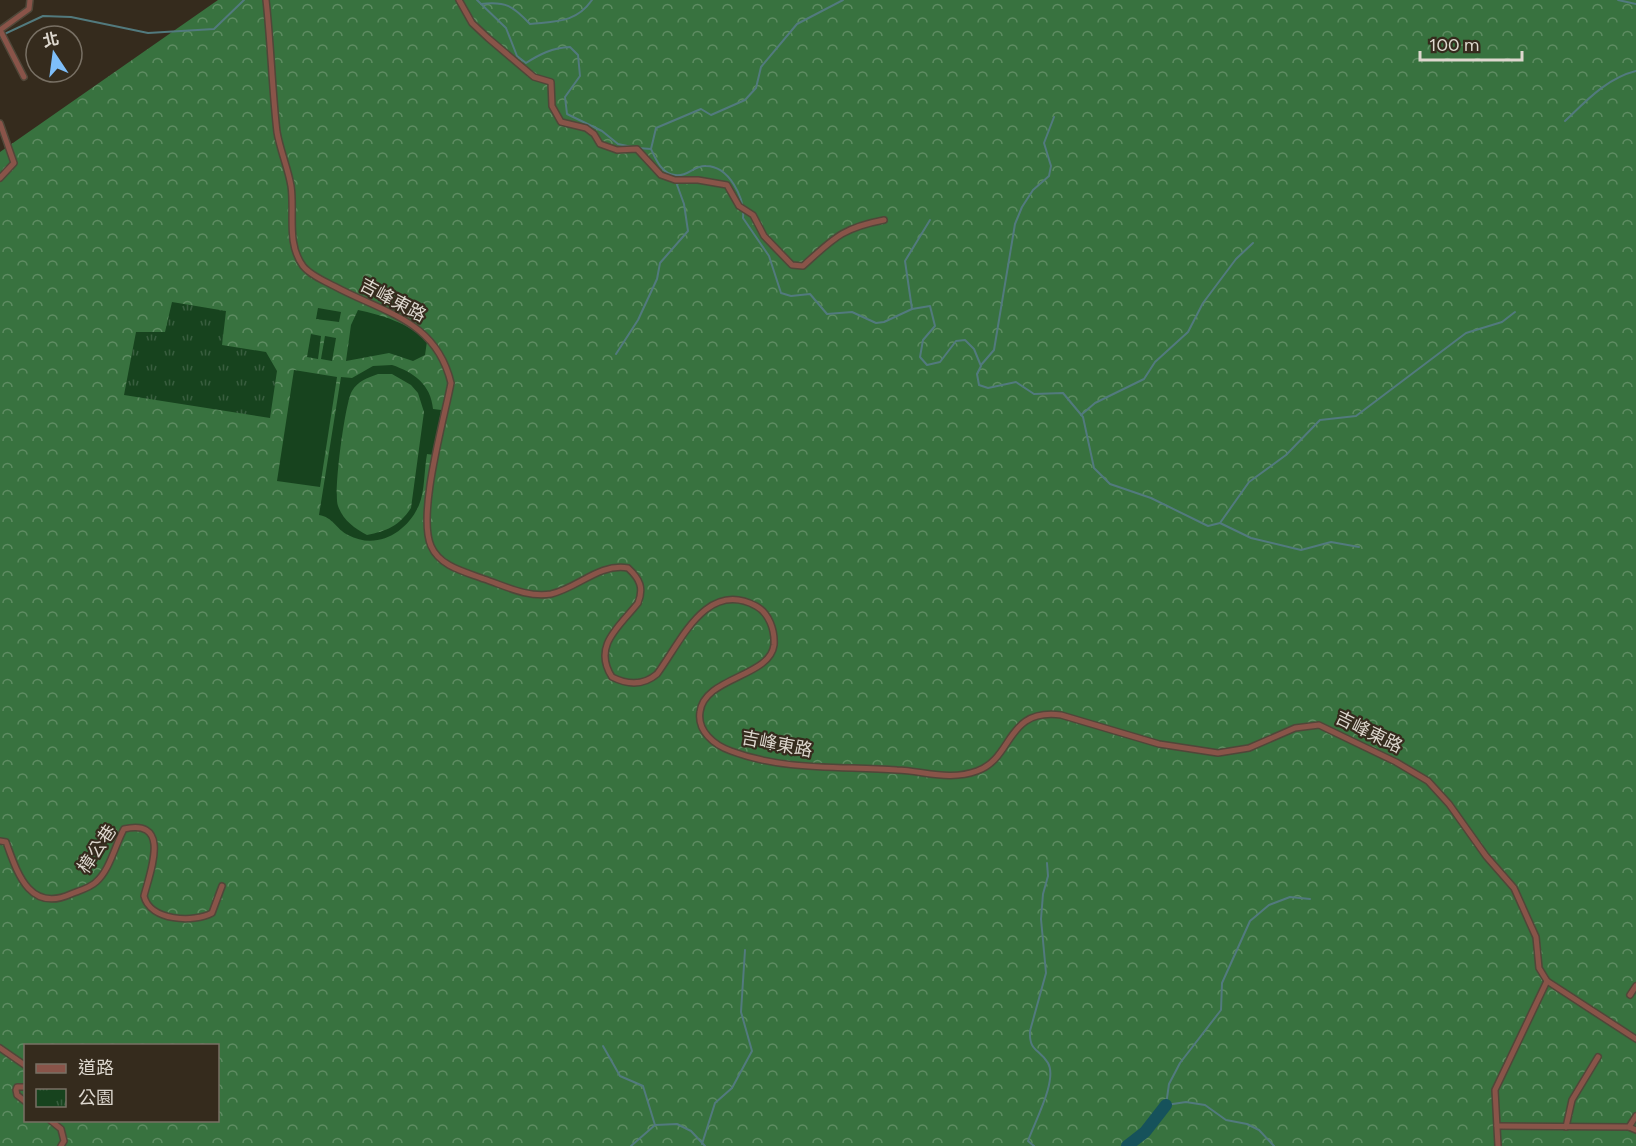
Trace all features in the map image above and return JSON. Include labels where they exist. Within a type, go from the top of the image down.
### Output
[{"type":"street","points":[[24,77],[0,30],[29,9],[30,0]]},
{"type":"street","name":"吉峰東路","points":[[266,0],[278,133],[291,186],[293,238],[298,256],[307,270],[327,283],[413,324],[438,349],[448,371],[451,383],[426,516],[431,547],[441,560],[452,567],[504,587],[538,594],[552,594],[607,568],[616,566],[628,568],[641,585],[641,595],[638,603],[605,646],[603,656],[612,677],[634,684],[649,680],[657,674],[693,621],[711,604],[738,600],[750,602],[763,609],[770,620],[774,647],[767,658],[713,690],[704,700],[700,711],[700,723],[705,735],[727,750],[749,758],[804,766],[898,770],[952,777],[986,767],[1030,717],[1047,713],[1159,744],[1218,753],[1249,748],[1305,725],[1319,725],[1332,729],[1412,770],[1428,782],[1449,804],[1486,856],[1514,888],[1536,937],[1539,968],[1547,981]]},
{"type":"street","points":[[459,0],[472,24],[534,77],[551,82],[552,106],[561,122],[586,128],[594,134],[600,144],[617,150],[637,149],[661,175],[678,181],[698,180],[727,184],[746,211],[753,215],[764,236],[792,265],[803,266],[836,236],[857,225],[884,220]]},
{"type":"street","points":[[0,123],[14,163],[0,178]]},
{"type":"street","name":"樟公巷","points":[[0,841],[6,842],[19,876],[29,891],[37,896],[63,898],[96,883],[124,829],[133,827],[142,827],[150,833],[155,842],[144,896],[146,903],[158,913],[195,919],[204,917],[212,913],[222,886]]},
{"type":"street","points":[[1498,1146],[1495,1090],[1547,981],[1636,1039]]},
{"type":"street","points":[[1630,995],[1636,986]]},
{"type":"street","points":[[0,1048],[24,1065]]},
{"type":"street","points":[[1566,1127],[1572,1100],[1598,1057]]},
{"type":"street","points":[[24,1087],[17,1087],[16,1090],[17,1095],[24,1100]]},
{"type":"street","points":[[1629,1127],[1636,1116]]},
{"type":"street","points":[[52,1122],[61,1129],[64,1141],[62,1146]]},
{"type":"street","points":[[1497,1126],[1629,1127],[1636,1130]]},
{"type":"green space","points":[[218,0],[1636,0],[1636,1146],[0,1146],[0,152]]},
{"type":"green space","points":[[172,302],[226,311],[222,345],[266,352],[277,371],[270,418],[124,395],[136,332],[165,332]]},
{"type":"green space","points":[[318,308],[341,312],[339,322],[316,319]]},
{"type":"green space","points":[[358,310],[385,317],[412,329],[427,341],[425,355],[413,361],[389,353],[346,361],[351,325]]},
{"type":"green space","points":[[311,334],[321,336],[318,359],[307,357]]},
{"type":"green space","points":[[325,336],[336,338],[332,361],[321,359]]},
{"type":"green space","points":[[392,365],[414,375],[429,393],[433,409],[441,410],[434,455],[427,454],[419,505],[400,530],[391,536],[370,541],[348,535],[328,518],[319,515],[341,377],[352,378],[373,366]],"holes":[[[378,374],[392,374],[411,385],[418,393],[424,412],[411,508],[392,527],[367,535],[349,523],[338,506],[338,467],[343,429],[349,399],[354,388],[363,380]]]},
{"type":"green space","points":[[294,370],[337,377],[320,487],[277,481]]},
{"type":"waterway","points":[[0,36],[43,16],[71,17],[148,33],[214,29],[244,0]]},
{"type":"waterway","points":[[477,0],[506,28],[517,56],[526,63],[546,52],[570,47],[578,55],[580,76],[565,97],[567,114],[602,131],[618,144],[632,147]]},
{"type":"waterway","points":[[481,4],[497,3],[509,6],[530,24],[565,20],[586,8],[592,0]]},
{"type":"waterway","points":[[651,149],[656,128],[701,109],[711,115],[745,100],[756,88],[761,67],[797,24],[843,0]]},
{"type":"waterway","points":[[1618,0],[1636,4]]},
{"type":"waterway","points":[[1565,121],[1606,85],[1625,74],[1636,71]]},
{"type":"waterway","points":[[981,365],[994,350],[1015,224],[1033,190],[1049,176],[1051,166],[1044,143],[1054,117]]},
{"type":"waterway","points":[[638,148],[651,149],[660,166],[670,174],[680,175],[706,166],[714,167],[728,177],[741,201],[743,218],[769,256],[781,293],[791,296],[810,294],[827,314],[852,312],[876,323],[884,322],[912,309],[930,306],[935,326],[923,340],[920,357],[927,365],[940,362],[956,341],[965,340],[974,349],[981,366],[977,374],[979,385],[988,388],[1016,382],[1034,394],[1063,393],[1083,417],[1094,468],[1110,484],[1151,498],[1208,526],[1220,523],[1249,482],[1286,455],[1320,420],[1356,416],[1466,333],[1502,322],[1515,312]]},
{"type":"waterway","points":[[616,354],[638,320],[657,279],[660,263],[688,231],[684,204],[676,182]]},
{"type":"waterway","points":[[912,309],[905,261],[930,220]]},
{"type":"waterway","points":[[1081,415],[1095,403],[1144,379],[1155,362],[1188,332],[1203,303],[1236,259],[1253,243]]},
{"type":"waterway","points":[[1220,523],[1251,538],[1301,550],[1331,542],[1359,547]]},
{"type":"waterway","points":[[1034,1146],[1028,1141],[1044,1102],[1050,1080],[1048,1063],[1033,1046],[1030,1038],[1046,973],[1041,919],[1043,894],[1048,876],[1047,863]]},
{"type":"waterway","points":[[1274,1146],[1259,1130],[1247,1124],[1226,1120],[1205,1105],[1186,1102],[1166,1105],[1169,1084],[1180,1063],[1221,1010],[1222,983],[1250,921],[1269,905],[1290,897],[1310,899]]},
{"type":"waterway","points":[[702,1144],[715,1103],[732,1088],[752,1051],[741,1012],[745,950]]},
{"type":"waterway","points":[[603,1046],[620,1076],[643,1086],[655,1125]]},
{"type":"waterway","points":[[1127,1146],[1145,1132],[1166,1105]]},
{"type":"waterway","points":[[631,1146],[655,1125],[677,1124],[691,1131],[705,1146]]}]
